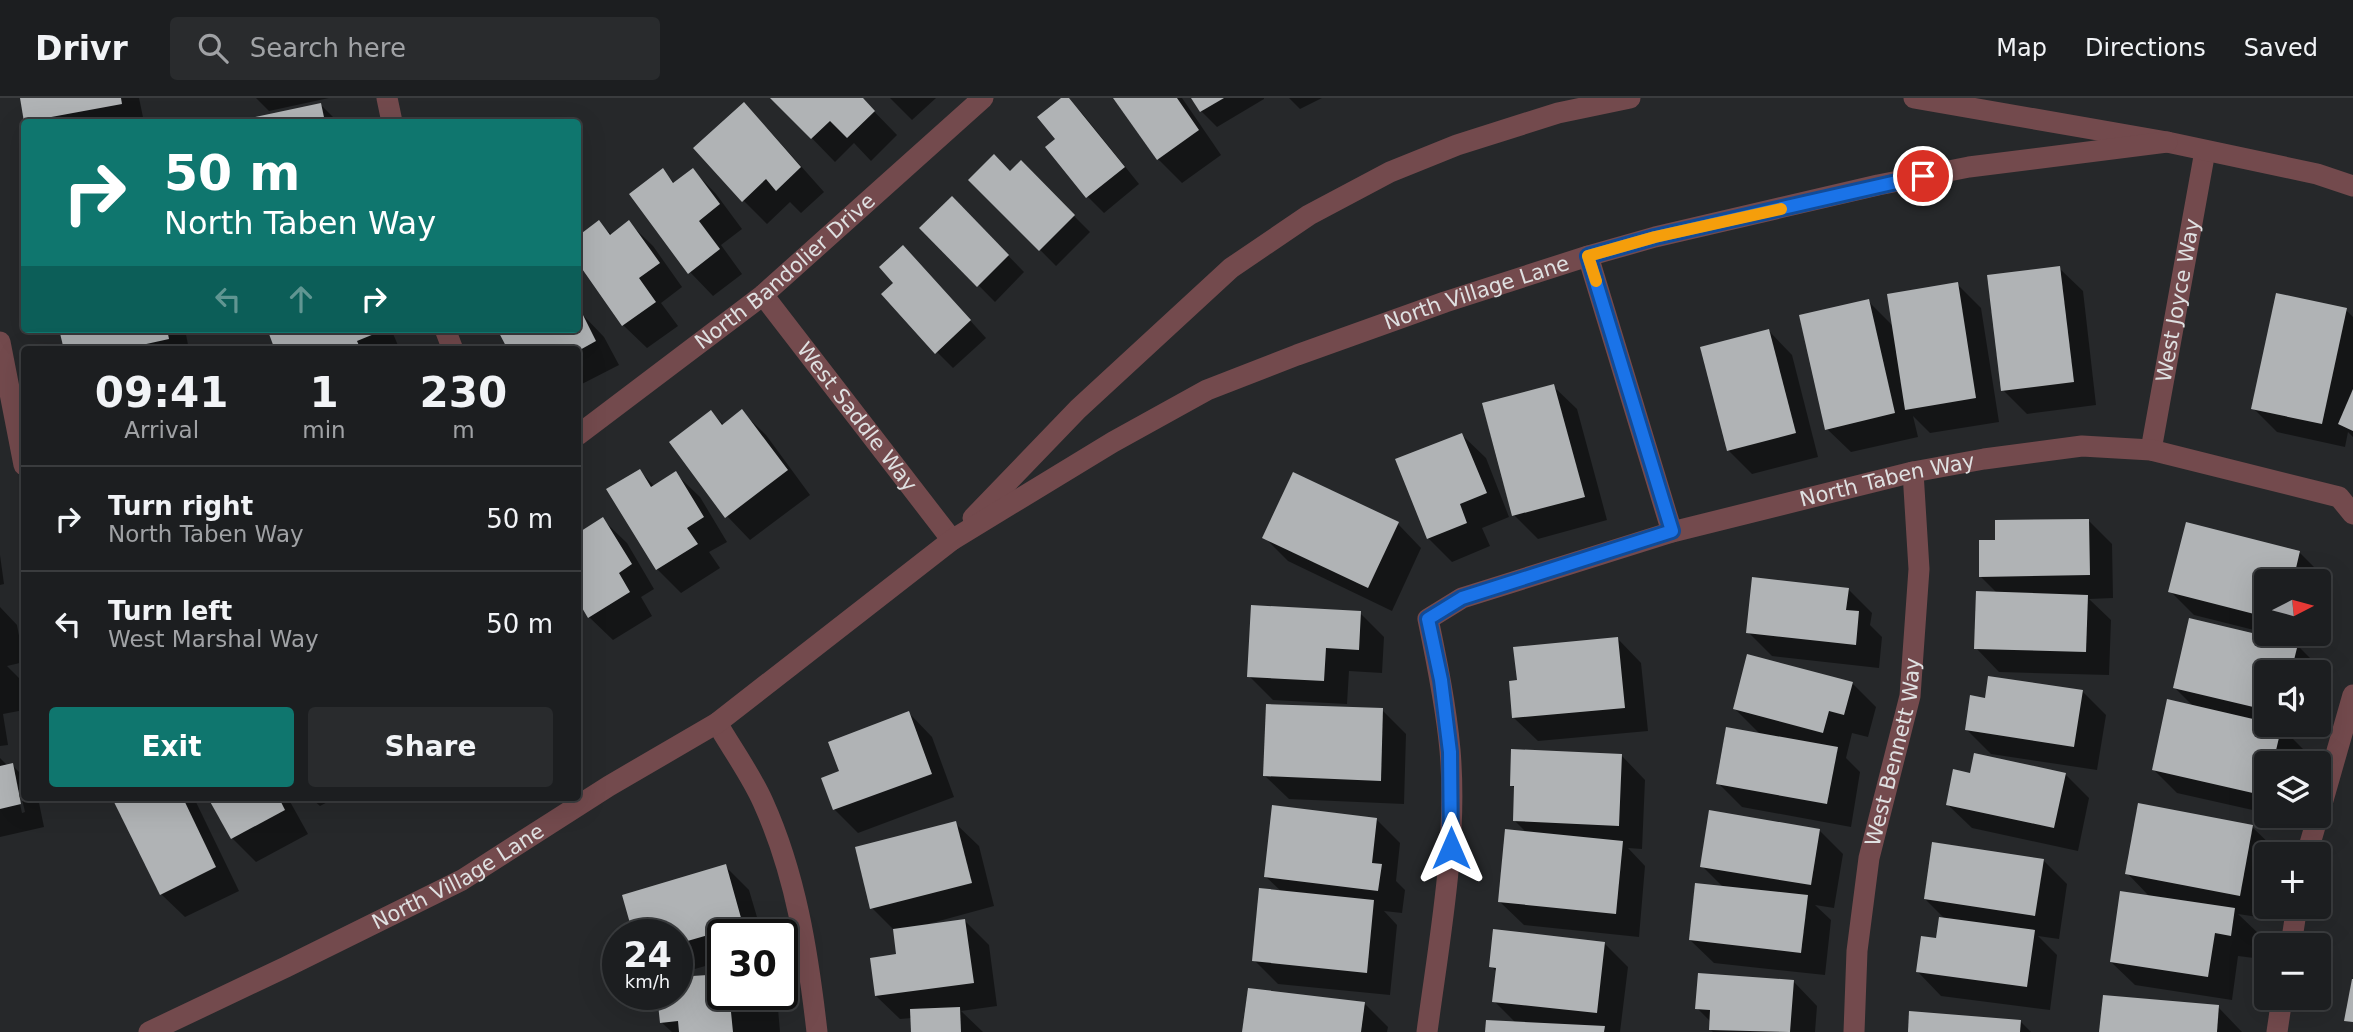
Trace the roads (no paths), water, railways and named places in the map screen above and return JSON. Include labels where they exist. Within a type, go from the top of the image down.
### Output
[{"type":"street","points":[[387,98],[391,119]]},
{"type":"street","name":"North Bandolier Drive","points":[[581,433],[763,295],[983,98]]},
{"type":"street","name":"North Village Lane","points":[[952,540],[1078,409],[1231,268],[1309,215],[1390,172],[1457,145],[1558,113],[1630,98]]},
{"type":"street","name":"North Village Lane","points":[[1914,98],[2167,142],[2317,174],[2353,186]]},
{"type":"street","name":"North Village Lane","points":[[149,1032],[462,880],[609,786],[717,723],[952,540],[1113,442],[1207,390],[1396,320],[1588,256],[1655,237],[1878,185],[1969,167],[2167,142]]},
{"type":"street","name":"West Joyce Way","points":[[2151,450],[2205,150]]},
{"type":"street","points":[[1588,256],[1672,531]]},
{"type":"street","name":"West Saddle Way","points":[[763,295],[952,540]]},
{"type":"street","points":[[0,342],[21,450]]},
{"type":"street","name":"North Taben Way","points":[[1427,1032],[1451,848],[1450,752],[1441,680],[1428,619],[1462,598],[1672,531],[1913,472],[2081,446],[2151,450],[2339,497],[2353,514]]},
{"type":"street","name":"West Bennett Way","points":[[1854,1032],[1857,951],[1869,858],[1910,696],[1919,569],[1913,472]]},
{"type":"street","points":[[2331,773],[2353,695]]},
{"type":"street","points":[[717,723],[762,800],[790,870],[809,961],[817,1032]]},
{"type":"street","points":[[2277,1032],[2280,1010]]}]
